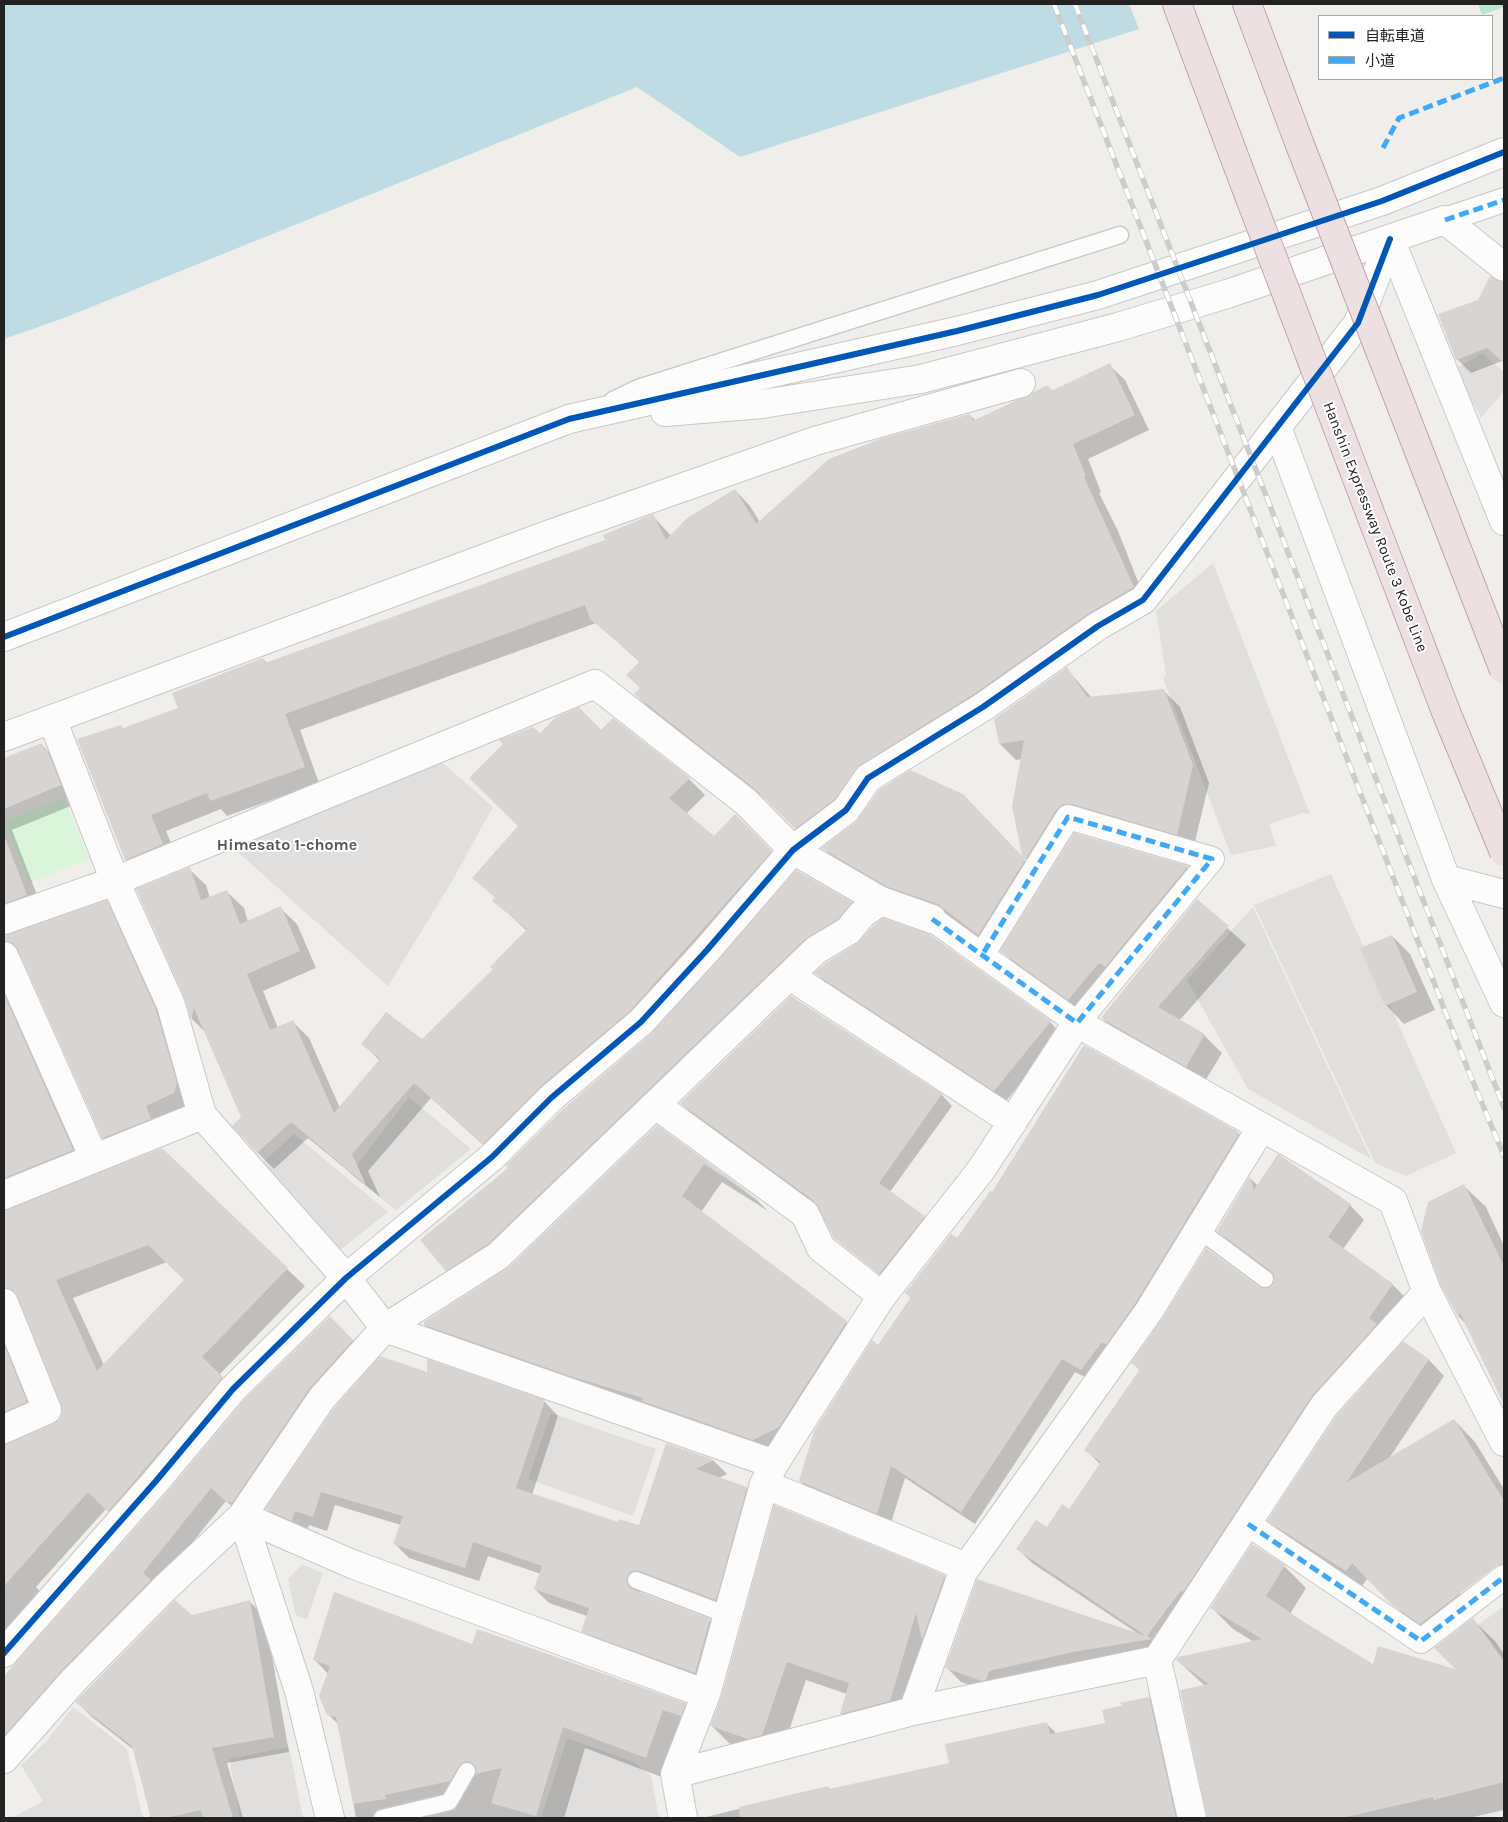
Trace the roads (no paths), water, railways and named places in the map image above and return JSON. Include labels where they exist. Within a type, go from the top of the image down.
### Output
[{"type":"highway","name":"Hanshin Expressway Route 3 Kobe Line","points":[[1177,4],[1442,703],[1504,852]]},
{"type":"highway","points":[[1247,4],[1504,670]]},
{"type":"street","points":[[4,636],[569,419],[957,331],[1098,295],[1382,201],[1504,152]]},
{"type":"street","points":[[569,419],[762,404],[921,379],[1118,327],[1227,294],[1504,200]]},
{"type":"street","points":[[1445,220],[1504,267]]},
{"type":"street","points":[[4,1654],[138,1502],[233,1389],[346,1278],[492,1157],[551,1098],[641,1022],[707,950],[793,850],[846,810],[868,778],[983,707],[1098,626],[1143,600],[1358,323],[1390,239]]},
{"type":"street","points":[[1390,239],[1504,521]]},
{"type":"street","points":[[4,736],[550,534],[815,441],[1021,383]]},
{"type":"street","points":[[1277,427],[1446,879],[1504,1004]]},
{"type":"street","points":[[4,920],[116,881],[595,684],[746,802],[793,850],[881,901],[932,919],[1077,1024],[1393,1201],[1427,1292],[1504,1442]]},
{"type":"street","points":[[52,719],[116,881],[171,1004],[202,1116],[346,1278],[385,1328],[769,1474],[966,1567]]},
{"type":"street","points":[[683,1818],[675,1774],[706,1694],[769,1474],[882,1296],[981,1170],[1077,1024],[1212,859],[1068,817],[982,955]]},
{"type":"street","points":[[1446,879],[1504,894]]},
{"type":"street","points":[[4,1759],[73,1681],[165,1588],[242,1516],[322,1398],[385,1328],[498,1256],[816,950],[848,931],[862,914],[881,901]]},
{"type":"street","points":[[4,956],[94,1158]]},
{"type":"street","points":[[790,976],[1012,1122]]},
{"type":"street","points":[[656,1105],[805,1214],[821,1248],[882,1296]]},
{"type":"street","points":[[4,1195],[202,1116]]},
{"type":"street","points":[[913,1711],[966,1567],[1149,1311],[1262,1128]]},
{"type":"street","points":[[675,1774],[913,1711],[1157,1660],[1324,1406],[1427,1292]]},
{"type":"street","points":[[4,1303],[47,1410],[4,1429]]},
{"type":"street","points":[[242,1516],[352,1564],[706,1694]]},
{"type":"street","points":[[242,1516],[299,1690],[330,1818]]},
{"type":"street","points":[[1248,1524],[1421,1641],[1504,1577]]},
{"type":"street","points":[[1157,1660],[1192,1818]]},
{"type":"lane","points":[[569,419],[638,388],[1120,235]]},
{"type":"lane","points":[[1199,1230],[1265,1279]]},
{"type":"lane","points":[[636,1580],[728,1615]]},
{"type":"lane","points":[[382,1818],[449,1802],[467,1771]]},
{"type":"water","points":[[4,4],[1129,4],[1139,29],[740,157],[637,87],[64,318],[4,339]]},
{"type":"railway","points":[[1054,4],[1466,1065],[1504,1156]]},
{"type":"railway","points":[[1075,4],[1504,1108]]},
{"type":"district","name":"Himesato 1-chome","points":[[287,845]]}]
